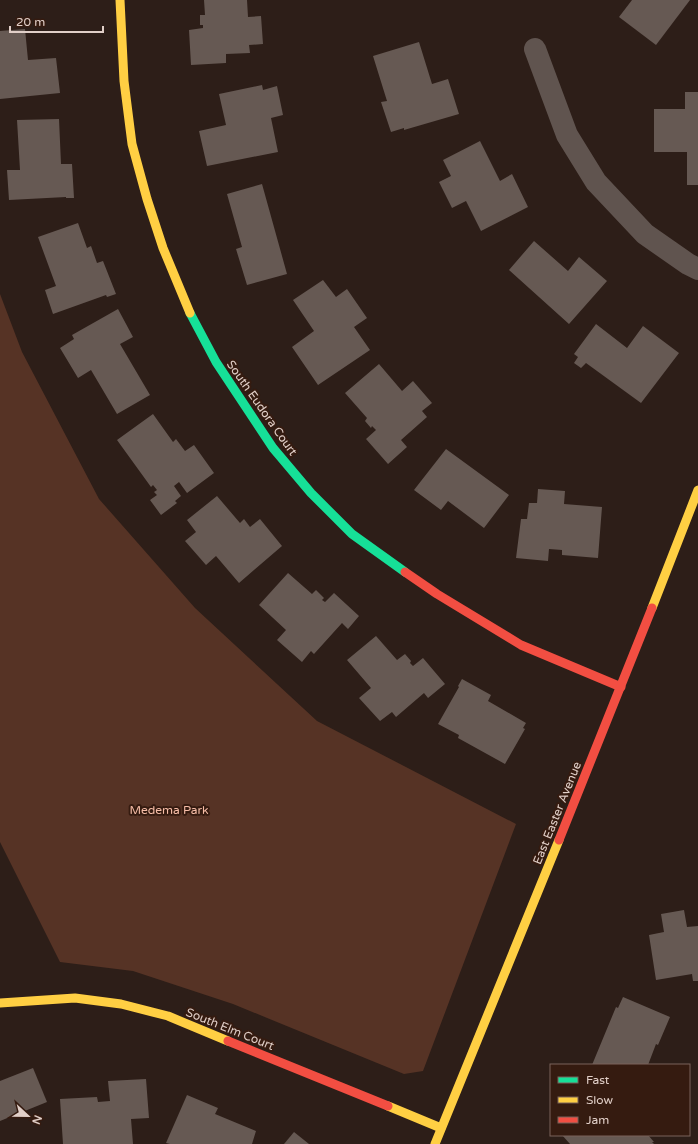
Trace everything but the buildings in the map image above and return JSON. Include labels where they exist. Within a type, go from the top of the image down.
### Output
[{"type":"street","name":"South Eudora Court","points":[[120,0],[124,81],[132,144],[147,199],[163,248],[188,309],[216,362],[274,448],[311,493],[352,534],[437,594],[521,645],[621,686]]},
{"type":"street","points":[[535,49],[567,135],[596,182],[645,234],[688,264],[698,269]]},
{"type":"street","name":"East Easter Avenue","points":[[435,1144],[621,686],[698,490]]},
{"type":"street","name":"South Elm Court","points":[[0,1003],[75,998],[121,1004],[168,1016],[441,1128]]},
{"type":"green space","name":"Medema Park","points":[[0,294],[22,352],[99,499],[195,608],[317,721],[516,824],[423,1071],[404,1074],[233,1004],[133,971],[60,962],[0,842]]},
{"type":"traffic: fast","points":[[190,313],[216,362],[273,448],[311,493],[352,534],[405,572]]},
{"type":"traffic: slow","points":[[120,0],[124,81],[132,144],[147,199],[163,248],[190,313]]},
{"type":"traffic: slow","points":[[652,608],[698,490]]},
{"type":"traffic: slow","points":[[435,1144],[559,840]]},
{"type":"traffic: slow","points":[[0,1003],[75,998],[121,1004],[168,1016],[228,1041]]},
{"type":"traffic: slow","points":[[388,1106],[441,1128]]},
{"type":"traffic: jam","points":[[405,572],[437,594],[521,645],[621,687]]},
{"type":"traffic: jam","points":[[559,840],[652,608]]},
{"type":"traffic: jam","points":[[228,1041],[388,1106]]}]
